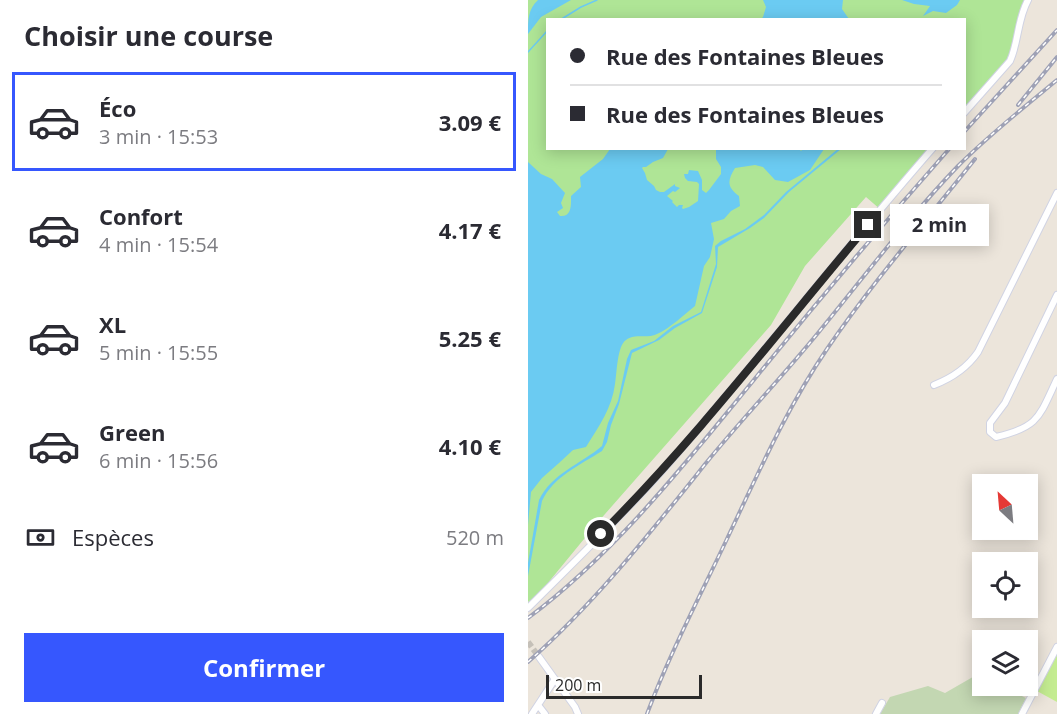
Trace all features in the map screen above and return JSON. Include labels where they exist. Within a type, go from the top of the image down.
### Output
[{"type":"street","points":[[966,111],[1010,61],[1014,52],[1021,13],[1028,0]]},
{"type":"street","points":[[528,608],[665,467],[931,150]]},
{"type":"street","points":[[934,385],[961,371],[978,352],[1057,194]]},
{"type":"street","points":[[1057,295],[1005,403],[990,423],[990,432],[996,437],[1010,434],[1032,424],[1041,412],[1057,379]]},
{"type":"street","points":[[1022,714],[1057,647]]},
{"type":"street","points":[[539,657],[578,714]]},
{"type":"street","points":[[532,714],[555,679]]},
{"type":"street","points":[[876,714],[882,703]]},
{"type":"street","points":[[538,705],[545,714]]},
{"type":"green space","points":[[528,0],[1028,0],[1014,52],[966,112],[966,18],[546,18],[546,150],[932,150],[881,210],[866,197],[805,266],[771,325],[598,522],[538,595],[528,602]]},
{"type":"green space","points":[[1057,654],[1057,702],[1038,692]]},
{"type":"green space","points":[[972,677],[972,696],[1022,696],[1026,698],[1018,714],[880,714],[890,697],[928,686],[945,693]]},
{"type":"water","points":[[538,0],[571,0],[541,17],[528,34],[530,11]]},
{"type":"water","points":[[763,0],[843,0],[842,9],[848,18],[762,18],[766,7]]},
{"type":"water","points":[[902,0],[960,0],[946,13],[933,11],[923,16],[930,6]]},
{"type":"water","points":[[609,150],[667,150],[663,158],[642,168],[647,180],[656,190],[664,192],[675,184],[680,188],[667,196],[677,207],[683,205],[683,209],[698,201],[699,184],[688,181],[684,174],[688,174],[689,170],[698,171],[702,180],[702,190],[706,193],[721,174],[721,167],[716,159],[716,150],[823,150],[810,170],[788,182],[775,180],[763,167],[755,165],[735,168],[730,187],[739,196],[740,206],[724,219],[711,223],[714,239],[710,257],[704,266],[695,306],[662,332],[633,337],[623,343],[611,401],[604,417],[586,447],[573,450],[542,478],[531,492],[528,525],[528,162],[541,174],[552,179],[565,193],[561,203],[563,208],[557,212],[560,216],[564,216],[571,207],[571,196],[581,187],[580,177],[603,159]]},
{"type":"water","points":[[837,150],[840,150],[789,192],[764,218],[718,247],[717,267],[702,313],[659,340],[632,353],[619,404],[602,451],[560,478],[542,501],[528,576],[528,563],[539,500],[559,476],[602,446],[608,423],[618,401],[631,350],[654,341],[673,326],[701,312],[716,264],[715,246],[764,215],[786,192]]},
{"type":"waterway","points":[[563,18],[597,0]]},
{"type":"waterway","points":[[528,52],[546,32]]},
{"type":"tunnel","points":[[528,642],[539,657]]},
{"type":"railway","points":[[966,130],[1057,30]]},
{"type":"railway","points":[[1018,105],[1057,57]]},
{"type":"railway","points":[[528,662],[576,616],[621,567],[904,227],[958,166],[1057,80]]},
{"type":"railway","points":[[528,618],[560,593],[647,507],[948,150]]},
{"type":"railway","points":[[647,714],[685,627],[798,395],[862,300],[975,159]]},
{"type":"route","points":[[601,534],[665,467],[721,403],[868,225]]}]
